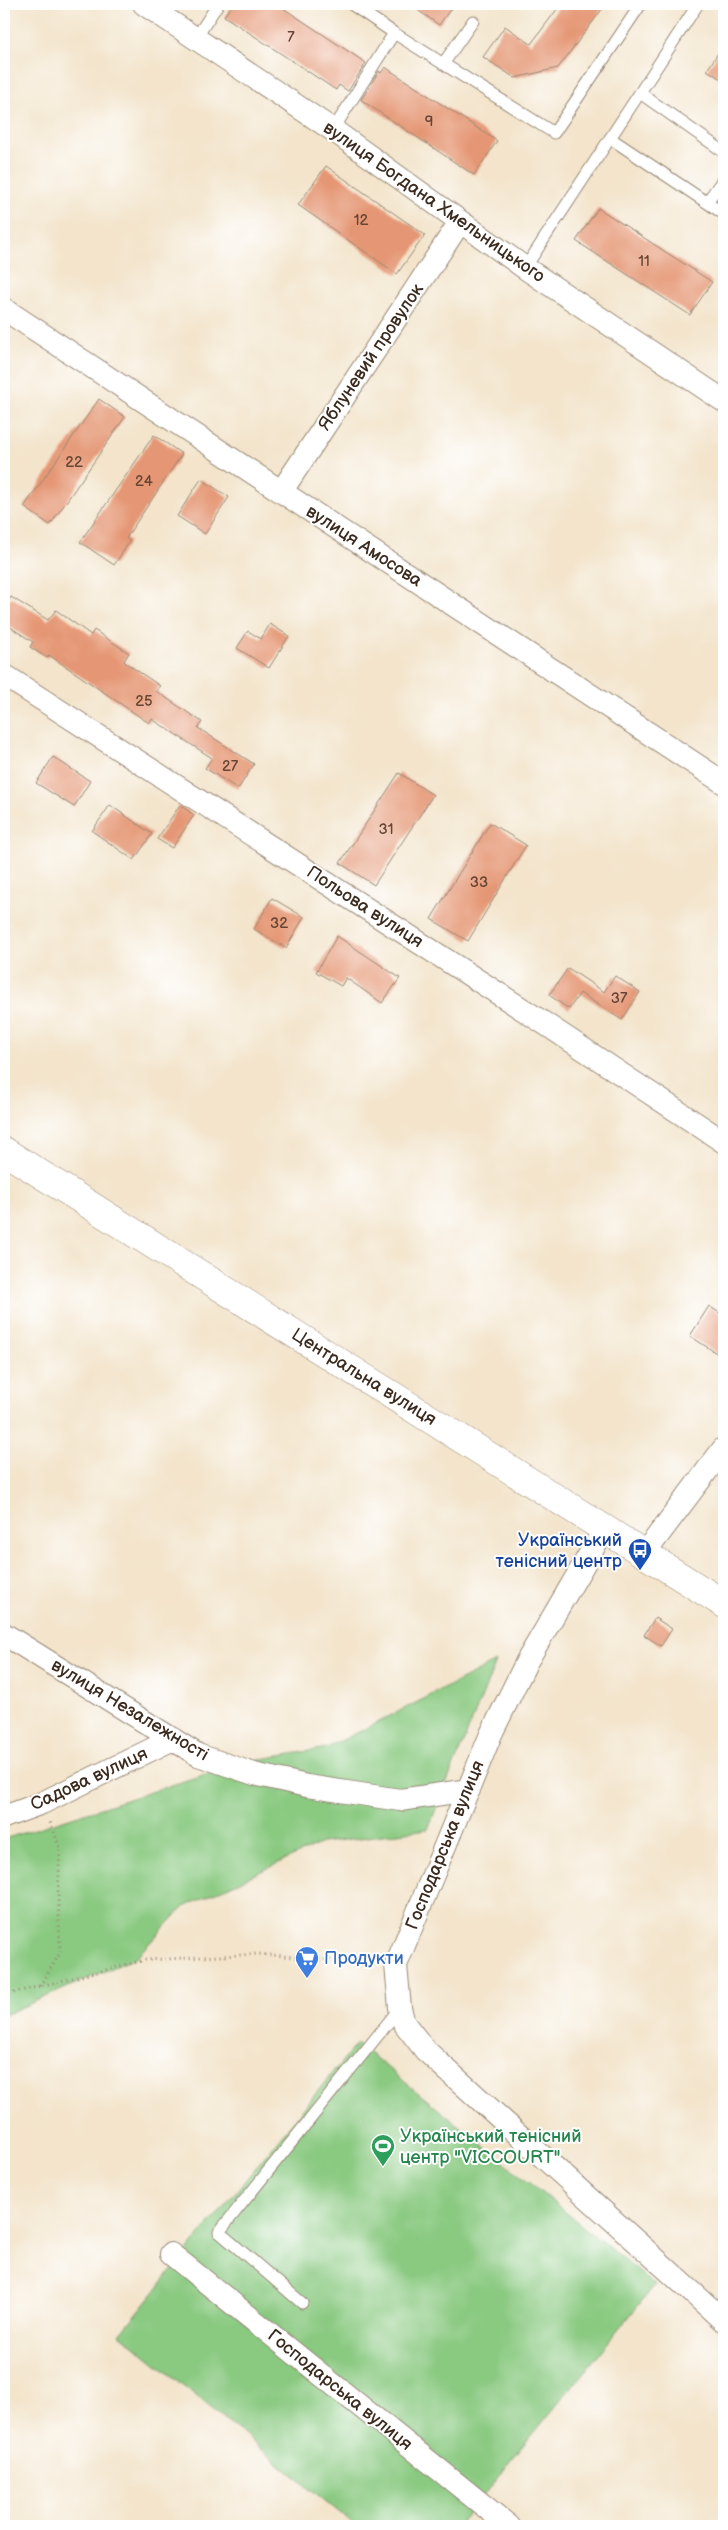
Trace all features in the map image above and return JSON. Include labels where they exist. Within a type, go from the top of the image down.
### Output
[{"type":"main road","name":"Центральна вулиця","points":[[4,1151],[724,1604]]},
{"type":"street","name":"вулиця Богдана Хмельницького","points":[[144,4],[334,130],[525,268],[724,400]]},
{"type":"street","name":"Яблуневий провулок","points":[[281,492],[460,222]]},
{"type":"street","name":"вулиця Амосова","points":[[4,309],[724,783]]},
{"type":"street","name":"Польова вулиця","points":[[4,675],[547,1025],[724,1142]]},
{"type":"street","points":[[644,1554],[724,1448]]},
{"type":"street","name":"Господарська вулиця","points":[[605,1528],[527,1661],[491,1734],[396,1965],[400,2008],[404,2023],[425,2050],[724,2322]]},
{"type":"street","name":"вулиця Незалежності","points":[[4,1634],[198,1755],[254,1774],[307,1786],[400,1800],[469,1790]]},
{"type":"street","name":"Садова вулиця","points":[[4,1817],[42,1803],[173,1739]]},
{"type":"street","name":"Господарська вулиця","points":[[170,2254],[509,2526]]},
{"type":"lane","points":[[196,38],[218,4]]},
{"type":"lane","points":[[351,4],[554,133],[641,4]]},
{"type":"lane","points":[[525,268],[698,4]]},
{"type":"lane","points":[[444,64],[473,21]]},
{"type":"lane","points":[[334,130],[394,33]]},
{"type":"lane","points":[[640,94],[724,152]]},
{"type":"lane","points":[[610,138],[724,214]]},
{"type":"lane","points":[[707,202],[724,178]]},
{"type":"lane","points":[[302,2303],[219,2232],[400,2008]]},
{"type":"path","points":[[40,1986],[60,1953],[58,1892],[60,1848],[42,1803]]},
{"type":"path","points":[[4,1995],[145,1960],[259,1954],[396,1965]]},
{"type":"green space","points":[[496,1662],[428,1829],[322,1843],[184,1907],[135,1958],[4,2015],[4,1839],[243,1762],[327,1748]]},
{"type":"green space","name":"Український тенісний центр \"VICCOURT\"","points":[[357,2043],[655,2285],[458,2526],[356,2526],[120,2334]]},
{"type":"building","points":[[233,4],[277,4],[366,63],[348,91],[339,85],[336,90],[224,16]]},
{"type":"building","points":[[409,4],[454,4],[439,25]]},
{"type":"building","points":[[561,4],[606,4],[558,68],[515,78],[483,57],[505,26],[531,44]]},
{"type":"building","points":[[724,44],[724,81],[707,70]]},
{"type":"building","points":[[385,67],[497,141],[474,175],[361,100],[379,71],[381,73]]},
{"type":"building","points":[[326,166],[425,235],[397,274],[298,205]]},
{"type":"building","points":[[598,208],[712,282],[690,315],[576,241]]},
{"type":"building","points":[[99,399],[125,417],[50,525],[24,507]]},
{"type":"building","points":[[154,435],[182,454],[126,538],[130,541],[114,565],[80,542]]},
{"type":"building","points":[[201,479],[229,497],[205,534],[177,516]]},
{"type":"building","points":[[11,597],[48,620],[56,610],[91,635],[94,630],[129,653],[124,661],[160,686],[156,691],[202,722],[198,728],[254,764],[238,789],[205,768],[212,758],[152,719],[149,723],[49,655],[47,658],[30,647],[33,642],[4,623],[4,608]]},
{"type":"building","points":[[270,624],[289,636],[269,668],[237,648],[248,631],[261,639]]},
{"type":"building","points":[[53,757],[90,781],[74,807],[36,783]]},
{"type":"building","points":[[399,773],[433,795],[374,885],[340,863]]},
{"type":"building","points":[[110,805],[152,834],[134,860],[92,831]]},
{"type":"building","points":[[180,805],[194,815],[172,848],[157,839]]},
{"type":"building","points":[[490,823],[526,845],[468,941],[431,919]]},
{"type":"building","points":[[272,898],[304,917],[286,948],[254,929]]},
{"type":"building","points":[[337,936],[400,978],[382,1003],[346,978],[341,986],[316,972]]},
{"type":"building","points":[[568,968],[604,992],[615,976],[640,992],[622,1020],[580,993],[569,1009],[549,995]]},
{"type":"building","points":[[709,1306],[724,1316],[724,1358],[690,1336]]},
{"type":"building","points":[[655,1618],[672,1629],[661,1646],[644,1635]]},
{"type":"place","name":"Український тенісний центр","points":[[640,1571]]},
{"type":"place","name":"Продукти","points":[[307,1979]]},
{"type":"place","name":"Український тенісний центр \"VICCOURT\"","points":[[383,2167]]}]
